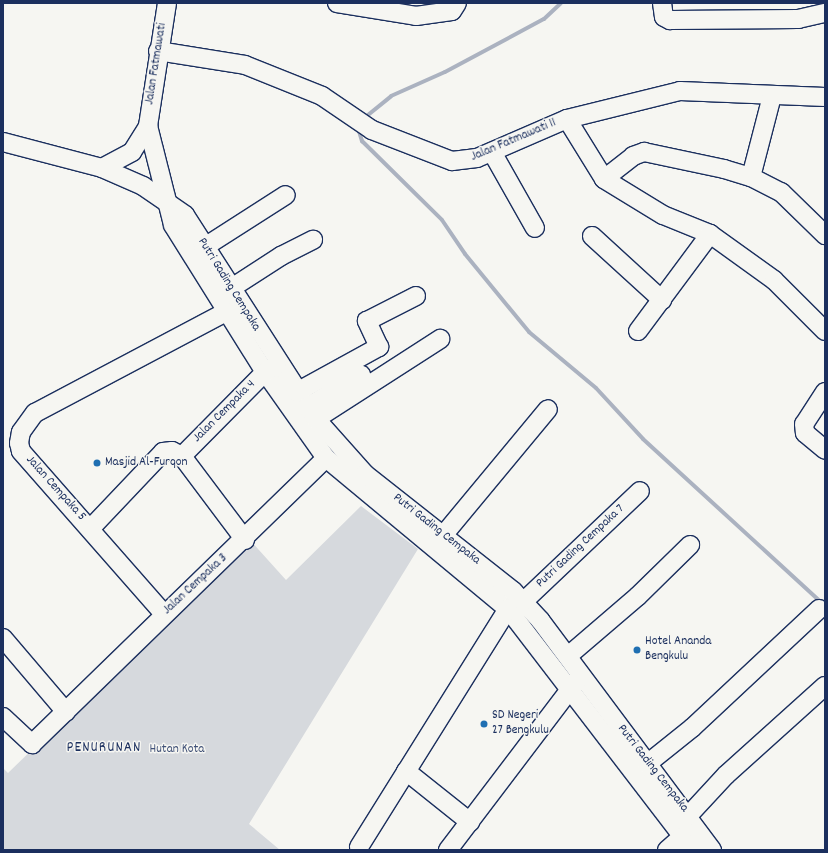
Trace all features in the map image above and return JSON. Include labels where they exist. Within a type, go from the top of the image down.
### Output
[{"type":"street","name":"Jalan Fatmawati","points":[[148,126],[158,51],[167,3]]},
{"type":"street","points":[[337,3],[416,16],[452,11],[457,3]]},
{"type":"street","points":[[662,3],[664,17],[670,20],[798,20],[825,13]]},
{"type":"street","name":"Jalan Fatmawati 11","points":[[158,51],[245,65],[304,87],[372,130],[452,161],[466,161],[492,152],[567,118],[604,179],[644,205],[710,234],[774,280],[825,331]]},
{"type":"street","points":[[567,118],[680,90],[718,90],[772,96],[825,97]]},
{"type":"street","points":[[751,177],[772,96]]},
{"type":"street","points":[[102,168],[132,152],[148,126]]},
{"type":"street","name":"Putri Gading Cempaka","points":[[148,126],[170,204],[173,225],[226,312],[272,368],[296,392],[311,413],[365,474],[439,541],[515,605],[568,656],[576,682],[687,844]]},
{"type":"street","name":"Putri Gading Cempaka","points":[[3,142],[102,168],[135,182],[185,215],[203,248],[230,289],[272,368],[326,458],[439,541]]},
{"type":"street","points":[[492,152],[535,228]]},
{"type":"street","points":[[604,179],[632,156],[644,152],[751,177],[781,192],[825,235]]},
{"type":"street","points":[[203,248],[286,195]]},
{"type":"street","points":[[638,331],[710,234]]},
{"type":"street","points":[[592,236],[662,300]]},
{"type":"street","points":[[230,289],[281,256],[313,240]]},
{"type":"street","points":[[296,392],[379,347],[367,321],[416,296]]},
{"type":"street","name":"Jalan Cempaka 5","points":[[164,614],[21,451],[21,432],[35,413],[226,312]]},
{"type":"street","points":[[311,413],[440,339]]},
{"type":"street","name":"Jalan Cempaka 4","points":[[182,456],[272,368]]},
{"type":"street","points":[[311,413],[361,375]]},
{"type":"street","points":[[824,397],[806,418],[804,430],[825,450]]},
{"type":"street","points":[[439,541],[548,409]]},
{"type":"street","points":[[90,529],[163,452],[172,451],[182,456],[245,540]]},
{"type":"street","name":"Jalan Cempaka 3","points":[[3,717],[30,744],[66,712],[164,614],[245,540],[326,458]]},
{"type":"street","name":"Putri Gading Cempaka 7","points":[[359,847],[406,771],[515,605],[640,491]]},
{"type":"street","points":[[568,656],[638,596],[690,546]]},
{"type":"street","name":"Putri Gading Cempaka","points":[[515,605],[576,682],[647,764],[688,816],[712,850]]},
{"type":"street","points":[[647,764],[692,728],[819,608]]},
{"type":"street","points":[[3,638],[66,712]]},
{"type":"street","points":[[448,850],[576,682]]},
{"type":"street","points":[[688,816],[726,775],[825,686]]},
{"type":"street","points":[[406,771],[470,822]]},
{"type":"street","points":[[667,850],[687,844]]},
{"type":"green space","name":"Hutan Kota","points":[[361,506],[418,549],[249,824],[280,850],[3,850],[3,768],[8,773],[249,539],[286,580]]},
{"type":"waterway","points":[[363,119],[391,96],[445,72],[544,19],[561,3]]},
{"type":"waterway","points":[[358,128],[362,141],[442,220],[465,254],[529,332],[596,388],[643,439],[822,603]]},
{"type":"place","name":"Masjid Al-Furqon","points":[[97,463]]},
{"type":"place","name":"Hotel Ananda Bengkulu","points":[[637,650]]},
{"type":"place","name":"SD Negeri 27 Bengkulu","points":[[484,724]]},
{"type":"district","name":"PENURUNAN","points":[[104,749]]}]
